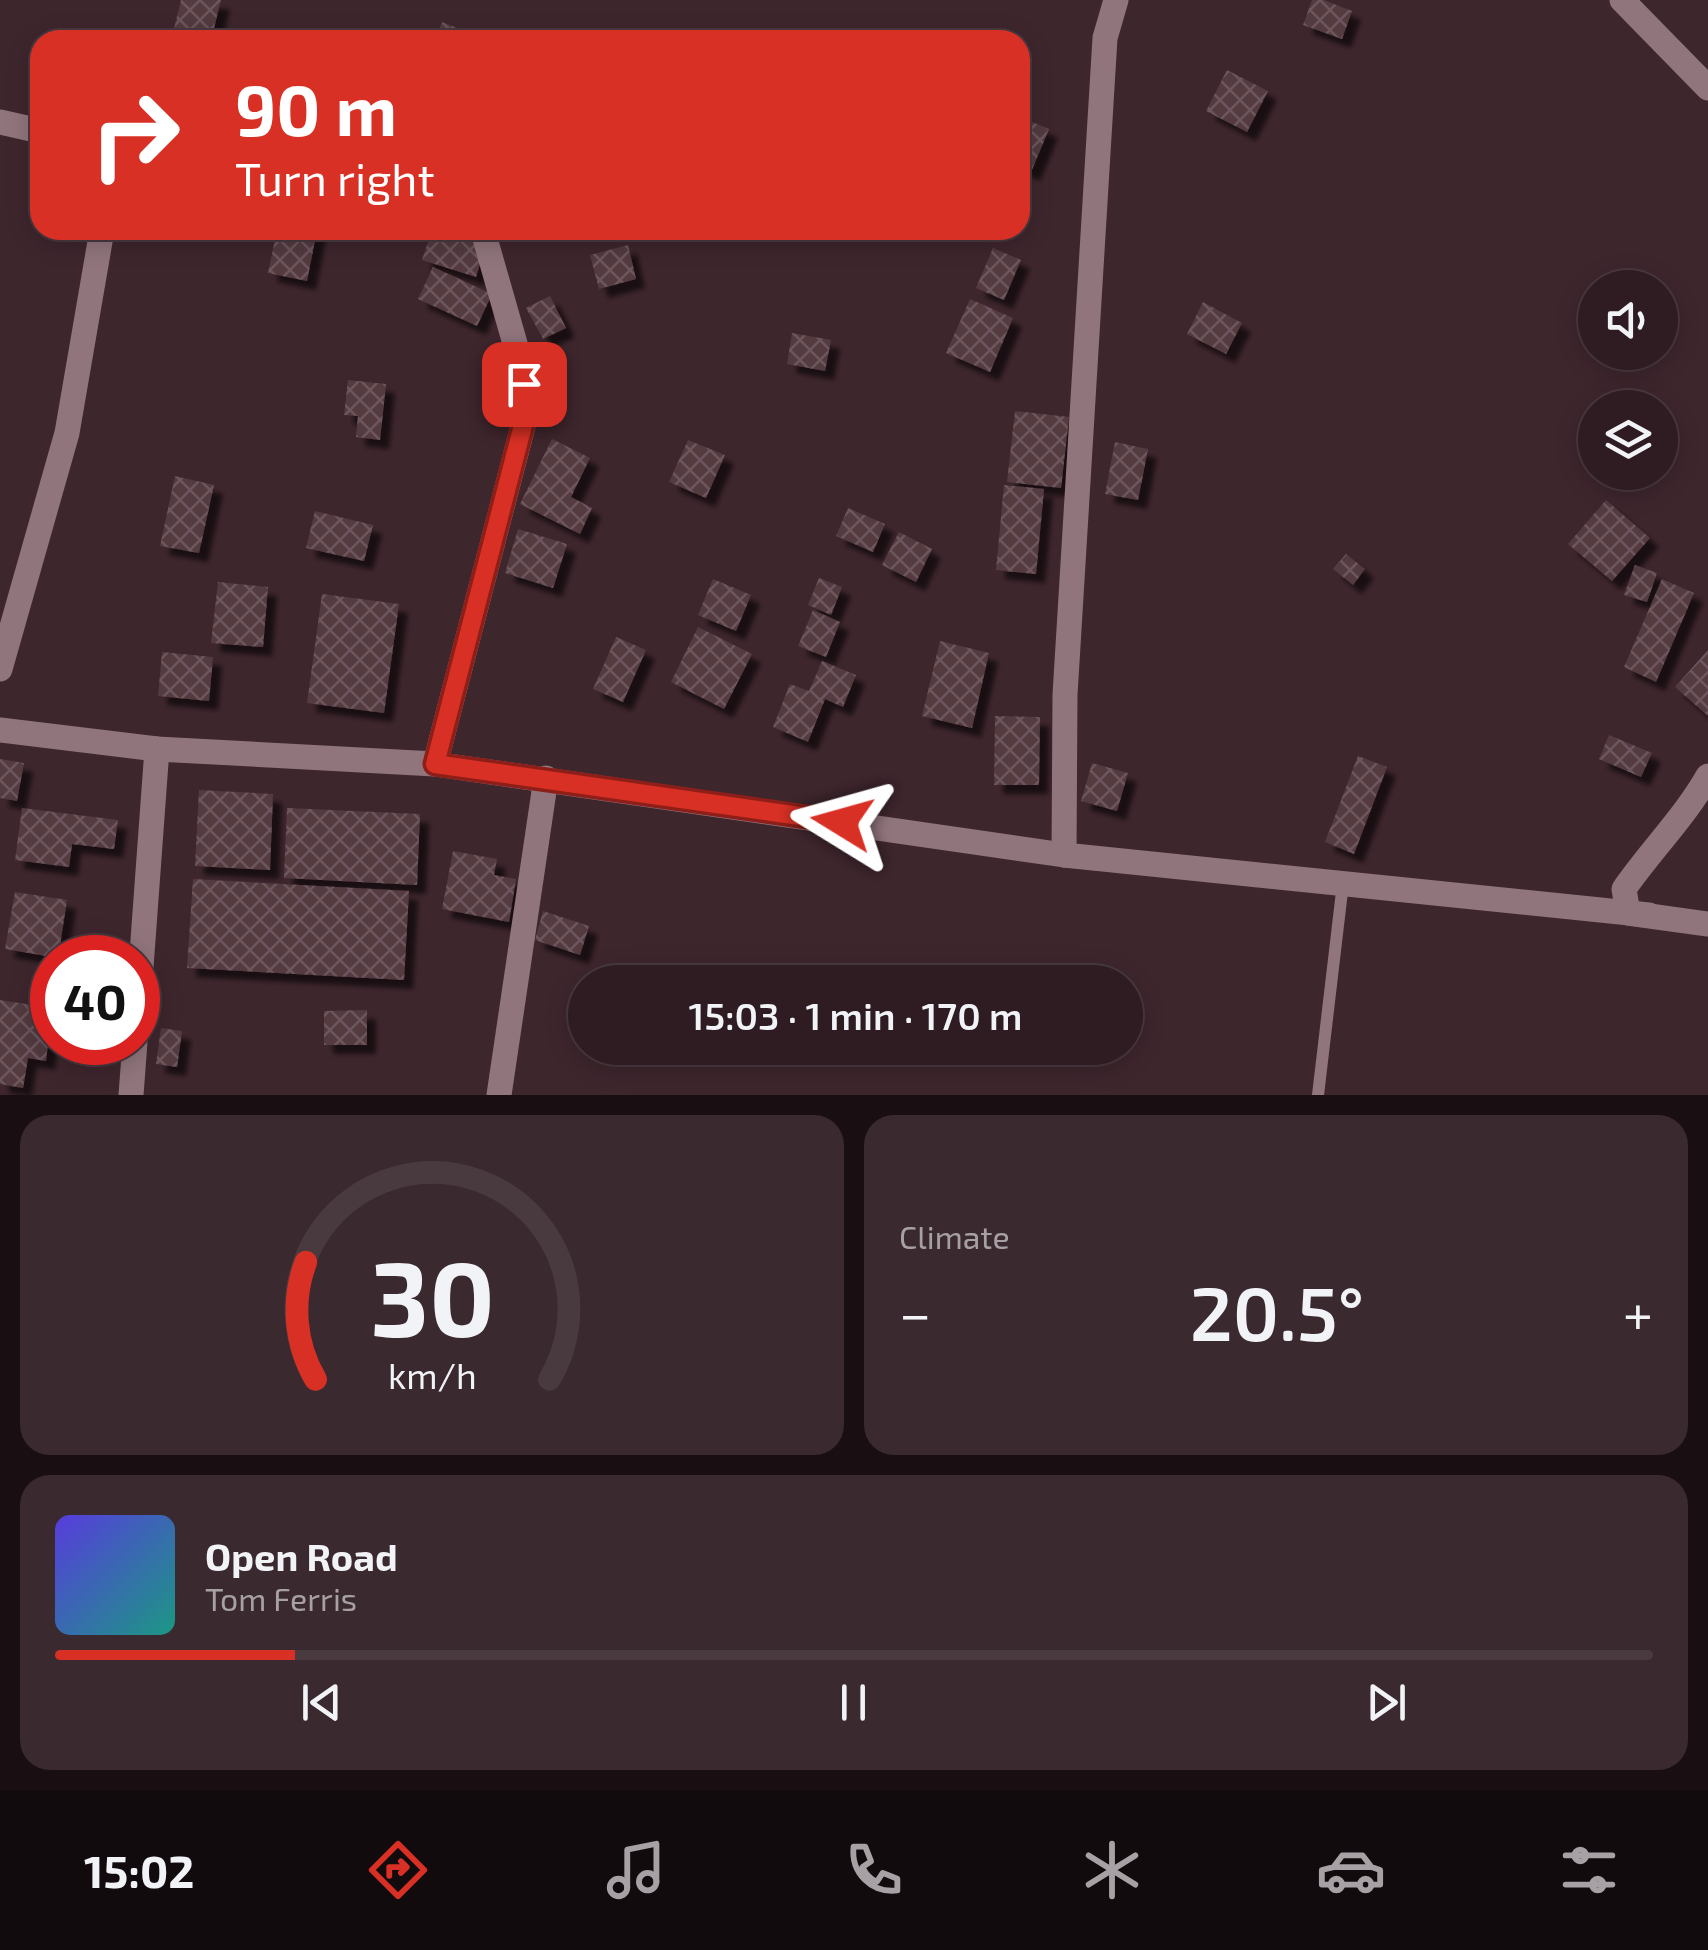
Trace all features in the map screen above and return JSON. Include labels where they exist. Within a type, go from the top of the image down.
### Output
[{"type":"street","points":[[1064,855],[1065,695],[1104,38],[1116,0]]},
{"type":"street","points":[[1622,0],[1708,88]]},
{"type":"street","points":[[0,122],[30,129]]},
{"type":"street","points":[[0,668],[66,433],[100,240]]},
{"type":"street","points":[[435,764],[528,406],[520,361],[486,242]]},
{"type":"street","points":[[0,730],[156,749],[435,764],[1064,855],[1654,915],[1708,924]]},
{"type":"street","points":[[143,935],[156,749]]},
{"type":"street","points":[[1654,915],[1628,913],[1624,889],[1688,810],[1708,776]]},
{"type":"street","points":[[500,1095],[546,778]]},
{"type":"street","points":[[131,1095],[133,1065]]},
{"type":"lane","points":[[1318,1095],[1343,884]]},
{"type":"building","points":[[181,0],[221,0],[214,30],[174,30]]},
{"type":"building","points":[[1312,0],[1324,0],[1352,11],[1342,39],[1303,25]]},
{"type":"building","points":[[442,22],[463,30],[439,30]]},
{"type":"building","points":[[1227,70],[1268,91],[1247,132],[1206,111]]},
{"type":"building","points":[[1030,121],[1049,129],[1030,172]]},
{"type":"building","points":[[275,240],[315,240],[307,281],[268,273]]},
{"type":"building","points":[[429,240],[487,241],[476,277],[422,260]]},
{"type":"building","points":[[628,245],[636,279],[599,289],[590,255]]},
{"type":"building","points":[[993,248],[1021,260],[1004,300],[976,288]]},
{"type":"building","points":[[433,267],[492,294],[477,326],[418,299]]},
{"type":"building","points":[[550,296],[566,328],[543,339],[526,308]]},
{"type":"building","points":[[970,299],[1013,318],[990,372],[946,353]]},
{"type":"building","points":[[1203,302],[1242,323],[1226,354],[1187,334]]},
{"type":"building","points":[[792,333],[831,340],[825,371],[787,364]]},
{"type":"building","points":[[348,380],[386,384],[380,440],[356,437],[358,416],[344,415]]},
{"type":"building","points":[[1015,411],[1069,417],[1061,488],[1007,482]]},
{"type":"building","points":[[552,439],[590,458],[571,497],[592,508],[580,534],[520,504]]},
{"type":"building","points":[[688,440],[725,455],[706,498],[669,482]]},
{"type":"building","points":[[1115,442],[1148,449],[1138,500],[1105,494]]},
{"type":"building","points":[[175,476],[214,485],[199,553],[160,546]]},
{"type":"building","points":[[1004,485],[1044,489],[1036,574],[996,570]]},
{"type":"building","points":[[1606,500],[1650,538],[1612,581],[1568,544]]},
{"type":"building","points":[[848,508],[885,524],[873,552],[836,536]]},
{"type":"building","points":[[315,511],[373,525],[364,561],[306,548]]},
{"type":"building","points":[[518,529],[567,544],[553,588],[505,573]]},
{"type":"building","points":[[899,532],[932,549],[916,582],[882,565]]},
{"type":"building","points":[[1346,554],[1365,569],[1353,585],[1333,569]]},
{"type":"building","points":[[1635,565],[1657,573],[1647,602],[1624,595]]},
{"type":"building","points":[[819,578],[842,587],[831,615],[808,605]]},
{"type":"building","points":[[713,579],[751,595],[736,631],[698,615]]},
{"type":"building","points":[[1662,579],[1694,593],[1656,682],[1624,667]]},
{"type":"building","points":[[218,582],[268,587],[263,647],[211,643]]},
{"type":"building","points":[[322,594],[399,604],[384,713],[307,703]]},
{"type":"building","points":[[813,610],[840,622],[826,657],[798,646]]},
{"type":"building","points":[[698,627],[752,654],[724,709],[671,682]]},
{"type":"building","points":[[616,637],[646,650],[623,702],[593,689]]},
{"type":"building","points":[[940,641],[989,653],[972,728],[922,716]]},
{"type":"building","points":[[1708,650],[1708,716],[1675,687]]},
{"type":"building","points":[[162,652],[213,657],[209,701],[158,696]]},
{"type":"building","points":[[822,661],[856,675],[843,707],[825,699],[808,742],[773,727],[790,684],[809,691]]},
{"type":"building","points":[[995,716],[1040,717],[1039,785],[994,785]]},
{"type":"building","points":[[1609,735],[1652,753],[1641,777],[1599,759]]},
{"type":"building","points":[[1358,756],[1387,767],[1354,854],[1325,842]]},
{"type":"building","points":[[0,759],[24,763],[17,801],[0,798]]},
{"type":"building","points":[[1092,763],[1128,773],[1117,811],[1081,801]]},
{"type":"building","points":[[199,790],[273,794],[270,870],[195,866]]},
{"type":"building","points":[[22,808],[118,820],[114,849],[72,844],[69,867],[15,860]]},
{"type":"building","points":[[287,808],[420,814],[417,885],[284,878]]},
{"type":"building","points":[[453,851],[497,859],[494,875],[516,879],[509,922],[442,909]]},
{"type":"building","points":[[193,879],[409,891],[404,980],[187,968]]},
{"type":"building","points":[[15,892],[67,900],[62,935],[30,935],[30,953],[5,949]]},
{"type":"building","points":[[543,911],[589,926],[580,955],[535,940]]},
{"type":"building","points":[[0,1000],[30,1005],[30,1058],[23,1088],[0,1084]]},
{"type":"building","points":[[367,1010],[367,1045],[324,1045],[324,1011]]},
{"type":"building","points":[[161,1028],[182,1031],[177,1067],[160,1065]]},
{"type":"route","points":[[524,384],[528,406],[435,764],[842,822]]}]
